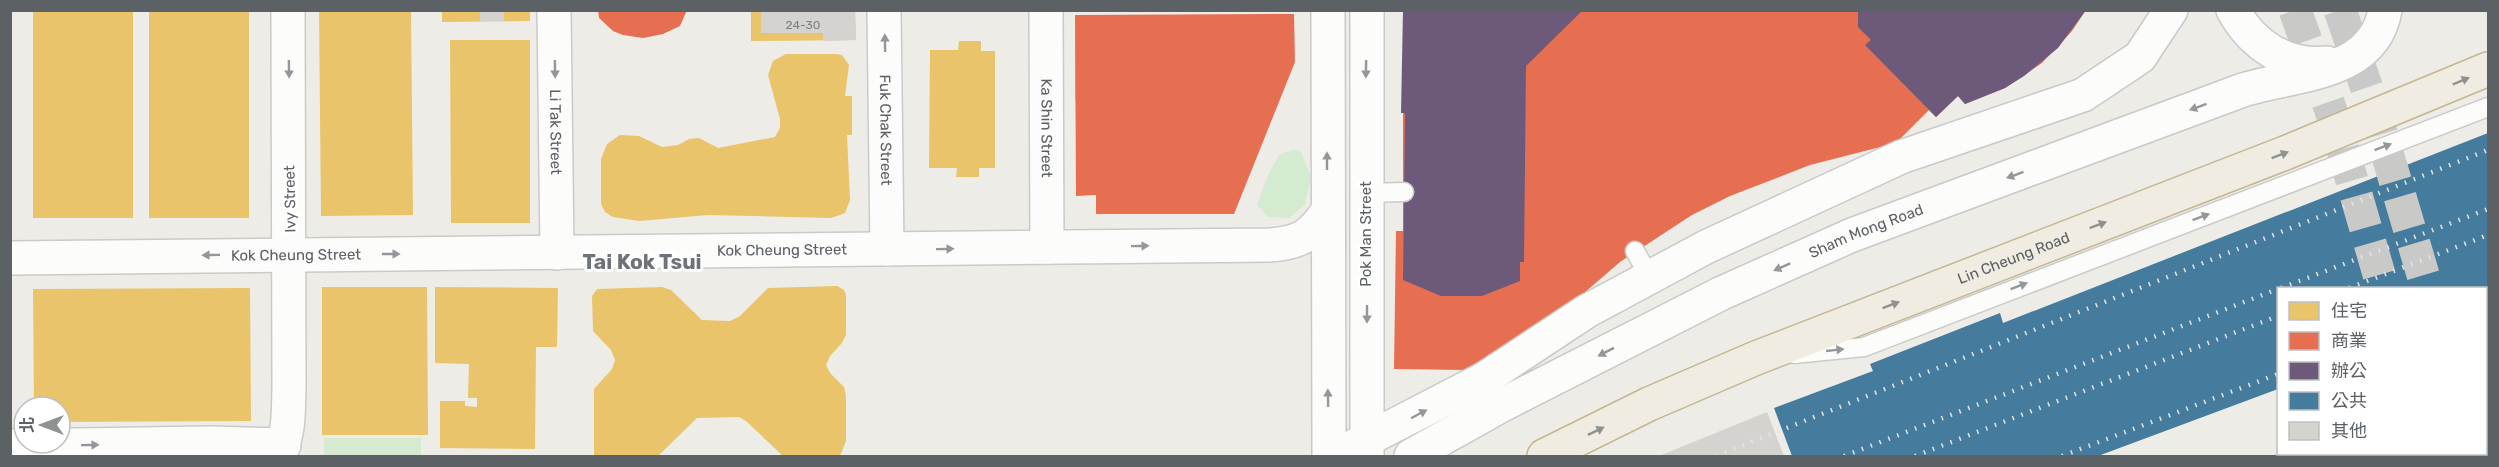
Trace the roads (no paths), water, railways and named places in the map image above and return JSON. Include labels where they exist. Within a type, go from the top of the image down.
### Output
[{"type":"highway","name":"Lin Cheung Road","points":[[1544,456],[1649,404],[1756,358],[2285,153],[2488,69]]},
{"type":"street","name":"Ivy Street","points":[[280,451],[288,425],[290,254],[288,10]]},
{"type":"street","name":"Li Tak Street","points":[[554,10],[557,253]]},
{"type":"street","name":"Fuk Chak Street","points":[[884,10],[887,249]]},
{"type":"street","name":"Ka Shin Street","points":[[1046,10],[1047,248]]},
{"type":"street","points":[[1328,10],[1329,456]]},
{"type":"street","name":"Pok Man Street","points":[[1367,10],[1367,448]]},
{"type":"street","points":[[1335,456],[1367,448],[1484,379],[1583,303],[1642,264],[1716,243],[1901,158],[2083,95],[2140,57],[2171,10]]},
{"type":"street","points":[[2233,10],[2241,24],[2258,44],[2275,55],[2297,62],[2319,64],[2344,62]]},
{"type":"street","name":"Sham Mong Road","points":[[1411,456],[1500,406],[1722,293],[1852,236],[2243,90],[2296,78],[2358,56],[2371,44],[2383,22],[2385,10]]},
{"type":"street","name":"Kok Cheung Street","points":[[10,258],[1047,248],[1290,243],[1307,236],[1327,212]]},
{"type":"street","points":[[10,446],[210,443],[280,451]]},
{"type":"lane","points":[[1756,358],[1864,347],[2488,107]]},
{"type":"lane","points":[[1366,193],[1404,192]]},
{"type":"tunnel","points":[[2295,10],[2335,122],[2383,287]]},
{"type":"tunnel","points":[[2340,10],[2374,109],[2427,287]]},
{"type":"railway","points":[[1716,456],[2488,150]]},
{"type":"railway","points":[[2284,287],[2488,209]]},
{"type":"railway","points":[[2352,287],[2488,235]]},
{"type":"railway","points":[[1844,456],[2277,289]]},
{"type":"railway","points":[[1915,456],[2277,316]]},
{"type":"railway","points":[[2062,456],[2277,374]]},
{"type":"district","name":"Tai Kok Tsui","points":[[642,262]]}]
